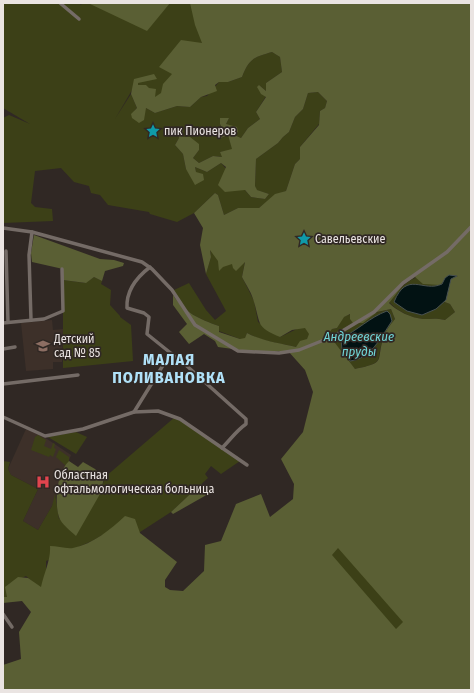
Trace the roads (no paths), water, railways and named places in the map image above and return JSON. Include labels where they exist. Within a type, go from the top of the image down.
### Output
[{"type":"street","points":[[60,3],[80,19]]},
{"type":"street","points":[[3,228],[32,232],[85,248],[142,262],[150,267],[172,290],[195,325],[238,351],[279,353],[299,350],[334,336],[374,312],[403,283],[447,252],[471,227]]},
{"type":"street","points":[[31,320],[29,255],[32,232]]},
{"type":"street","points":[[6,251],[8,322]]},
{"type":"street","points":[[150,267],[141,274],[132,287],[127,308],[144,313],[149,317],[147,334],[188,367],[246,419],[246,424],[235,432],[233,437],[222,448]]},
{"type":"street","points":[[3,323],[44,319],[63,311],[62,269]]},
{"type":"street","points":[[3,349],[15,347]]},
{"type":"street","points":[[134,412],[170,354]]},
{"type":"street","points":[[3,384],[78,375]]},
{"type":"street","points":[[3,417],[45,436],[83,430],[134,412],[158,411],[175,416],[247,465]]},
{"type":"street","points":[[3,614],[12,627]]},
{"type":"water","name":"Андреевские пруды","points":[[449,275],[457,276],[451,279],[446,300],[436,309],[422,315],[407,311],[394,302],[399,292],[404,287],[416,284],[435,286],[442,284],[445,278]]},
{"type":"water","name":"Андреевские пруды","points":[[387,311],[390,314],[392,321],[375,346],[364,356],[350,361],[342,350],[341,338]]},
{"type":"place","name":"пик Пионеров","points":[[153,131]]},
{"type":"place","name":"Савельевские","points":[[304,239]]},
{"type":"place","name":"Детский сад № 85","points":[[43,346]]},
{"type":"place","name":"Областная офтальмологическая больница","points":[[43,482]]},
{"type":"district","name":"МАЛАЯ ПОЛИВАНОВКА","points":[[169,368]]}]
